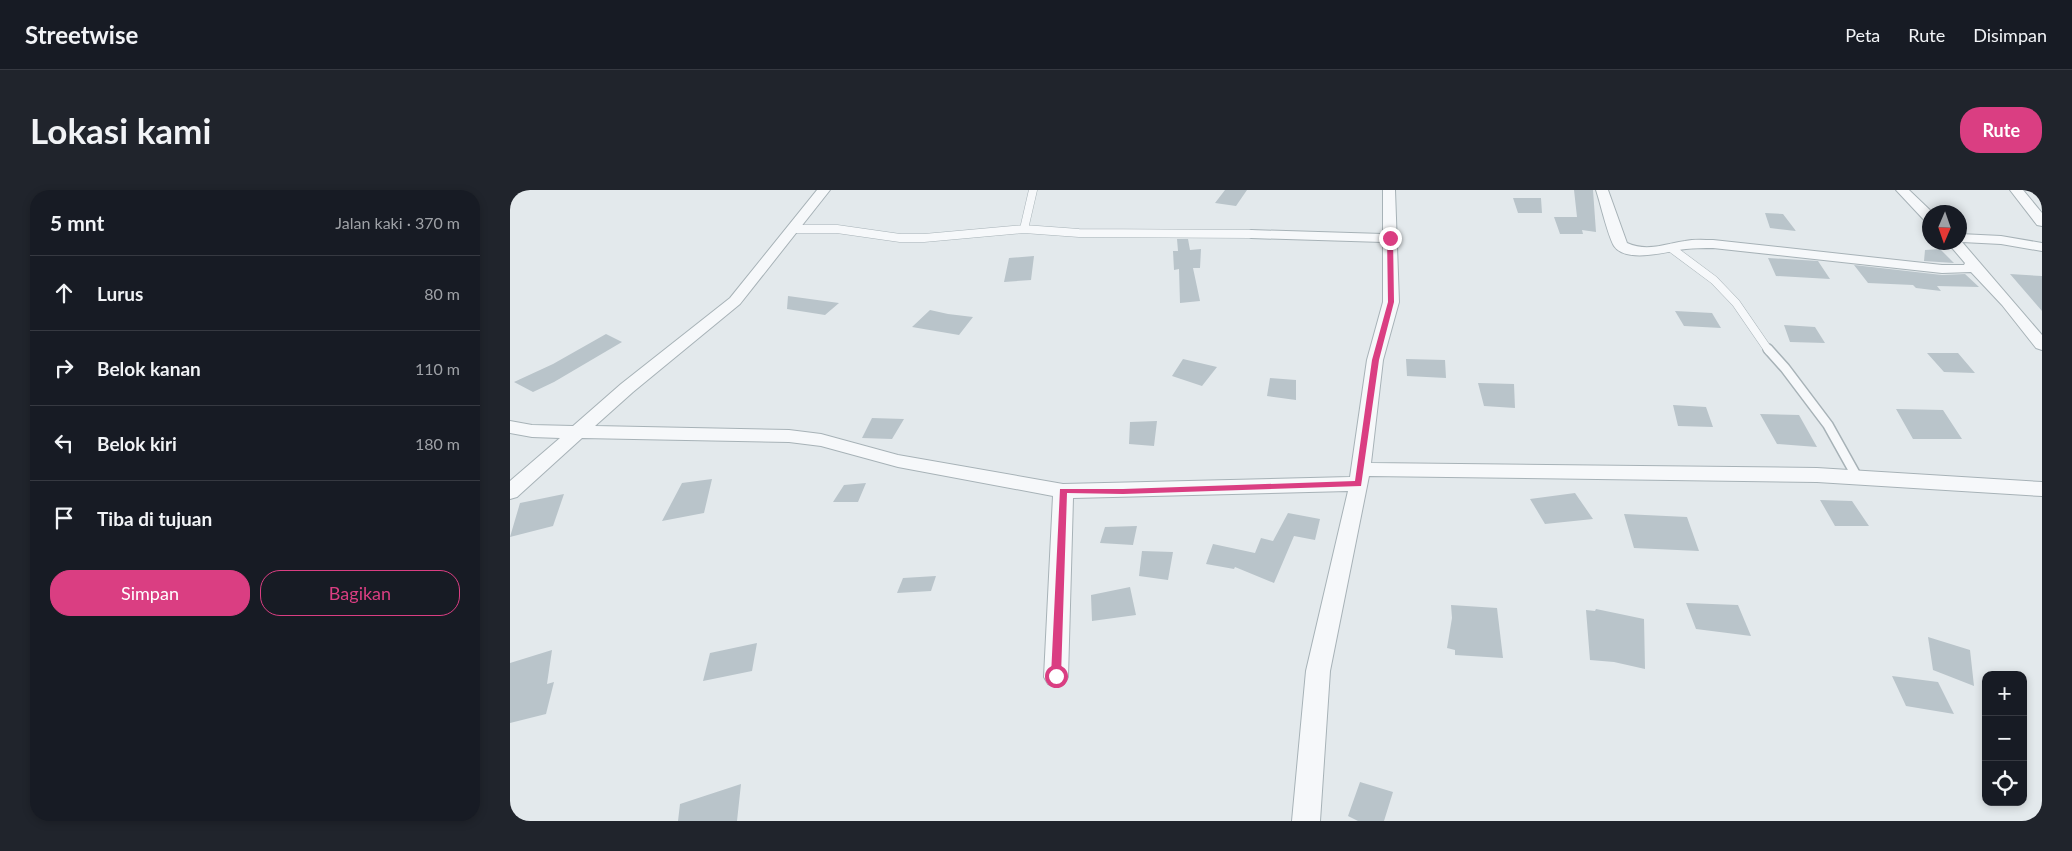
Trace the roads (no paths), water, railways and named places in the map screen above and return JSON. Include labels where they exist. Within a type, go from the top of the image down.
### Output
[{"type":"street","points":[[510,492],[525,476],[579,432],[627,388],[735,302],[824,190]]},
{"type":"street","points":[[1306,821],[1318,671],[1359,477],[1375,360],[1391,302],[1389,190]]},
{"type":"street","points":[[1602,190],[1621,245],[1629,250],[1662,251],[1688,245],[1713,244],[1942,268],[1966,269],[1973,266]]},
{"type":"street","points":[[1902,190],[1922,210]]},
{"type":"street","points":[[2016,190],[2042,222]]},
{"type":"street","points":[[1251,234],[1390,238]]},
{"type":"street","points":[[1967,238],[2001,240],[2042,247]]},
{"type":"street","points":[[1961,250],[2042,345]]},
{"type":"street","points":[[510,427],[532,431],[789,436],[821,440],[898,461],[1063,490],[1123,491],[1359,477],[1719,474],[1858,477],[2042,489]]},
{"type":"street","points":[[1056,676],[1063,490]]},
{"type":"lane","points":[[1024,229],[1033,190]]},
{"type":"lane","points":[[793,230],[837,229],[900,238],[924,238],[1024,229],[1079,233],[1251,234]]},
{"type":"lane","points":[[1671,248],[1714,280],[1736,303],[1765,346],[1785,368],[1828,425],[1858,477]]}]
